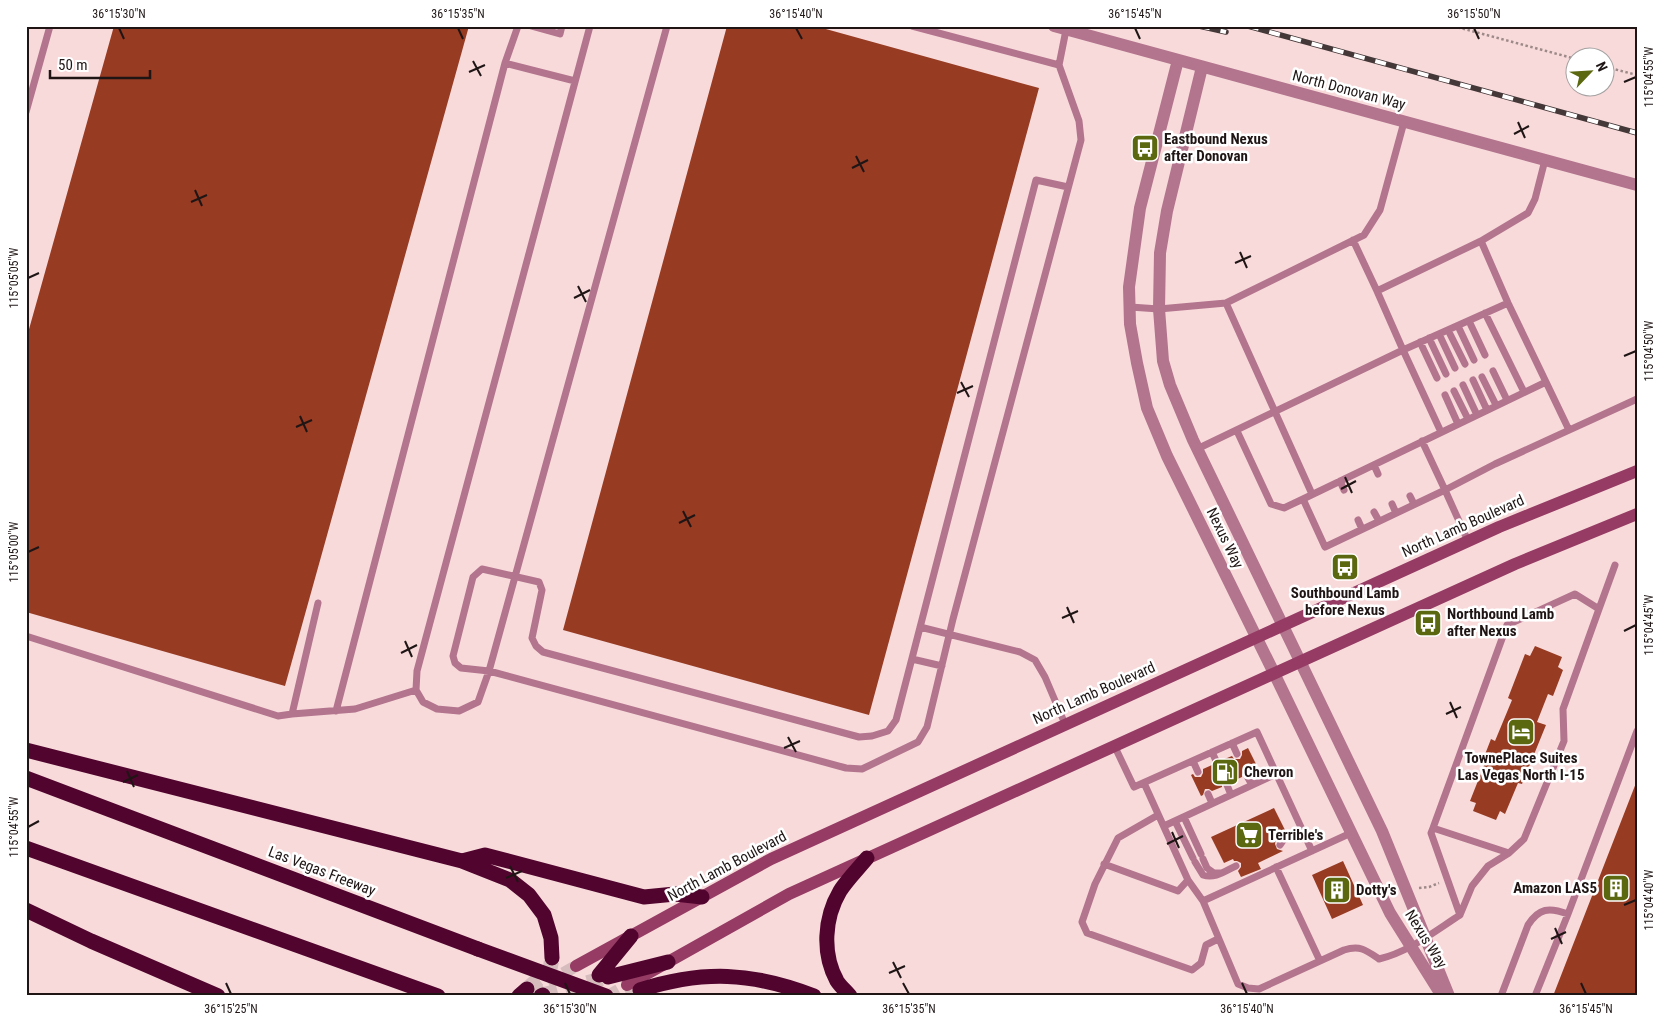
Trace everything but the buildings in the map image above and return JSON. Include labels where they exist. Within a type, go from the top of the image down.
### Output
[{"type":"highway","points":[[26,750],[462,860],[510,880],[529,895],[544,915],[551,938],[552,958]]},
{"type":"highway","name":"Las Vegas Freeway","points":[[26,778],[606,996]]},
{"type":"highway","points":[[26,848],[435,995]]},
{"type":"highway","points":[[462,860],[485,855],[644,897],[675,894],[702,897]]},
{"type":"highway","points":[[850,996],[837,982],[826,938],[829,918],[840,892],[867,858]]},
{"type":"highway","points":[[26,910],[100,945],[218,996]]},
{"type":"highway","points":[[631,936],[603,976],[668,962]]},
{"type":"highway","points":[[634,987],[688,978],[722,975],[762,980],[814,996]]},
{"type":"main road","name":"North Lamb Boulevard","points":[[576,966],[771,859],[1468,541],[1637,471]]},
{"type":"main road","points":[[634,987],[668,962],[789,894],[1514,564],[1637,514]]},
{"type":"street","name":"North Donovan Way","points":[[1060,28],[1637,185]]},
{"type":"street","name":"Nexus Way","points":[[1178,60],[1140,208],[1129,287],[1130,324],[1148,408],[1167,456],[1390,913],[1442,996]]},
{"type":"street","name":"Nexus Way","points":[[1202,67],[1167,211],[1160,253],[1159,309],[1165,369],[1197,449],[1382,831],[1449,996]]},
{"type":"lane","points":[[26,112],[50,26]]},
{"type":"lane","points":[[336,710],[505,63],[518,26]]},
{"type":"lane","points":[[531,26],[560,34],[562,26]]},
{"type":"lane","points":[[590,26],[417,671],[416,690],[422,702],[437,709],[459,710],[478,702],[489,671],[667,26]]},
{"type":"lane","points":[[912,26],[1058,65]]},
{"type":"lane","points":[[1060,28],[1058,65],[1079,121],[1080,140],[1068,187],[950,634],[927,727],[918,742],[862,769],[846,768],[489,671],[461,668],[454,663],[454,656],[474,576],[482,569],[539,582],[542,590],[532,638],[536,646],[543,652],[859,737],[872,736],[888,731],[896,720],[1036,180],[1068,187]]},
{"type":"lane","points":[[505,63],[575,81]]},
{"type":"lane","points":[[1130,307],[1159,309],[1226,303],[1364,235],[1380,210],[1404,122]]},
{"type":"lane","points":[[1377,291],[1481,241],[1528,213],[1535,199],[1545,160]]},
{"type":"lane","points":[[1353,240],[1441,432]]},
{"type":"lane","points":[[1481,241],[1568,430]]},
{"type":"lane","points":[[1226,303],[1312,494]]},
{"type":"lane","points":[[1197,449],[1420,342],[1508,303]]},
{"type":"lane","points":[[1485,313],[1524,392]]},
{"type":"lane","points":[[1469,321],[1485,355]]},
{"type":"lane","points":[[1458,326],[1474,360]]},
{"type":"lane","points":[[1448,330],[1465,364]]},
{"type":"lane","points":[[1439,334],[1455,368]]},
{"type":"lane","points":[[1429,338],[1446,374]]},
{"type":"lane","points":[[1420,342],[1437,378]]},
{"type":"lane","points":[[1493,371],[1507,400]]},
{"type":"lane","points":[[1482,377],[1496,405]]},
{"type":"lane","points":[[1472,380],[1487,410]]},
{"type":"lane","points":[[1237,431],[1271,504],[1284,508],[1546,382]]},
{"type":"lane","points":[[1463,385],[1477,415]]},
{"type":"lane","points":[[1454,391],[1468,419]]},
{"type":"lane","points":[[1445,395],[1458,424]]},
{"type":"lane","points":[[1303,499],[1325,547],[1495,464],[1637,399]]},
{"type":"lane","points":[[1422,441],[1468,541]]},
{"type":"lane","points":[[1392,456],[1396,464]]},
{"type":"lane","points":[[1374,465],[1378,474]]},
{"type":"lane","points":[[1356,473],[1360,482]]},
{"type":"lane","points":[[1340,481],[1344,490]]},
{"type":"lane","points":[[1410,496],[1414,504]]},
{"type":"lane","points":[[1392,504],[1396,513]]},
{"type":"lane","points":[[1374,512],[1379,521]]},
{"type":"lane","points":[[1358,520],[1362,529]]},
{"type":"lane","points":[[1144,782],[1188,880],[1203,901],[1238,984],[1248,988],[1259,989],[1355,946],[1367,950],[1379,959],[1388,957],[1411,946],[1460,915],[1472,886],[1488,866],[1510,853],[1524,839],[1564,741],[1563,709],[1615,565]]},
{"type":"lane","points":[[1460,915],[1431,833],[1507,625],[1575,594],[1599,610]]},
{"type":"lane","points":[[292,714],[318,603]]},
{"type":"lane","points":[[920,627],[1020,652],[1035,660],[1045,677],[1065,724]]},
{"type":"lane","points":[[26,636],[278,716],[355,709],[416,690]]},
{"type":"lane","points":[[912,659],[942,666]]},
{"type":"lane","points":[[1534,996],[1568,914],[1637,731]]},
{"type":"lane","points":[[1114,746],[1134,787],[1257,732],[1312,851]]},
{"type":"lane","points":[[1232,743],[1237,754]]},
{"type":"lane","points":[[1212,752],[1217,763]]},
{"type":"lane","points":[[1193,761],[1198,772]]},
{"type":"lane","points":[[1164,826],[1276,774]]},
{"type":"lane","points":[[1247,776],[1252,785]]},
{"type":"lane","points":[[1227,785],[1231,795]]},
{"type":"lane","points":[[1208,794],[1212,803]]},
{"type":"lane","points":[[1158,815],[1118,838],[1095,884],[1082,922],[1087,932],[1192,970],[1200,963],[1206,945],[1218,939]]},
{"type":"lane","points":[[1184,817],[1207,868],[1214,873],[1221,872]]},
{"type":"lane","points":[[1175,821],[1202,875],[1209,877],[1236,866]]},
{"type":"lane","points":[[1433,828],[1510,853]]},
{"type":"lane","points":[[1280,845],[1284,840],[1302,831]]},
{"type":"lane","points":[[1203,901],[1351,833]]},
{"type":"lane","points":[[1104,864],[1178,890],[1188,880]]},
{"type":"lane","points":[[1276,867],[1320,961]]},
{"type":"lane","points":[[1501,996],[1528,926],[1535,915],[1547,909],[1558,910],[1568,914]]},
{"type":"path","points":[[1454,26],[1566,56]]},
{"type":"path","points":[[1616,70],[1637,75]]},
{"type":"path","points":[[1419,888],[1429,887],[1440,882]]},
{"type":"tunnel","points":[[527,989],[550,969],[552,958]]},
{"type":"tunnel","points":[[532,991],[576,966]]},
{"type":"tunnel","points":[[543,995],[608,977]]},
{"type":"tunnel","points":[[608,996],[627,985]]},
{"type":"tunnel","points":[[627,996],[640,990]]},
{"type":"railway","points":[[1199,26],[1226,32]]},
{"type":"railway","points":[[1248,26],[1637,133]]},
{"type":"place","name":"Eastbound Nexus after Donovan","points":[[1145,148]]},
{"type":"place","name":"Southbound Lamb before Nexus","points":[[1345,567]]},
{"type":"place","name":"Northbound Lamb after Nexus","points":[[1428,623]]},
{"type":"place","name":"TownePlace Suites Las Vegas North I-15","points":[[1521,732]]},
{"type":"place","name":"Chevron","points":[[1225,772]]},
{"type":"place","name":"Terrible's","points":[[1249,835]]},
{"type":"place","name":"Amazon LAS5","points":[[1616,888]]},
{"type":"place","name":"Dotty's","points":[[1337,890]]}]
